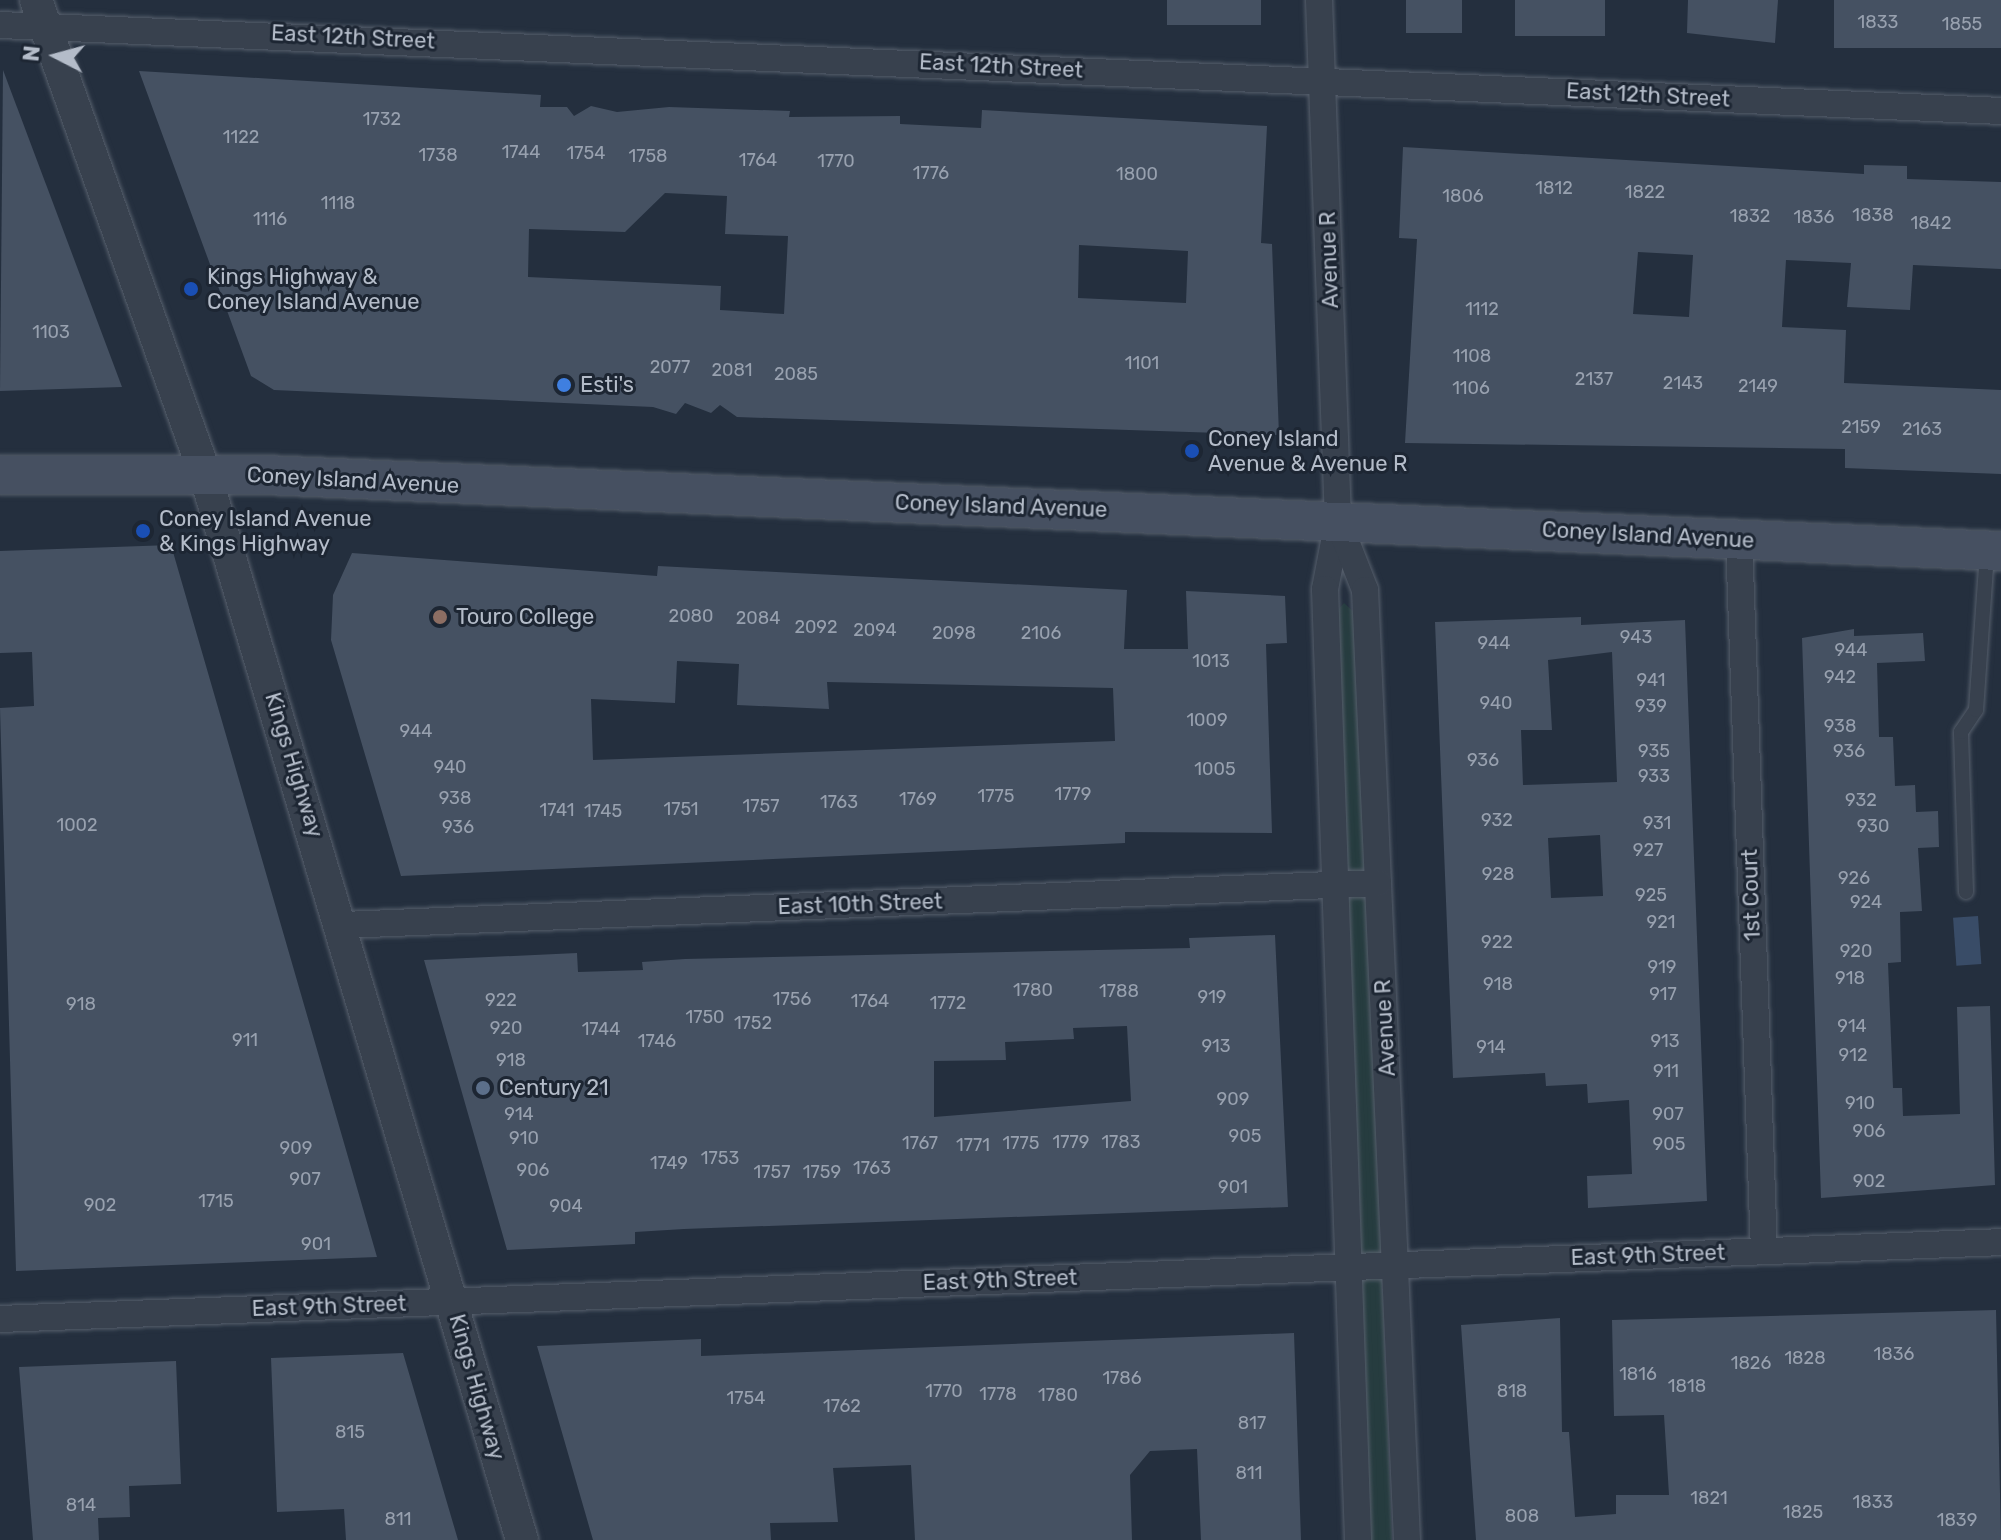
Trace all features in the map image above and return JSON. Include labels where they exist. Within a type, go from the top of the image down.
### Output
[{"type":"main road","name":"Coney Island Avenue","points":[[0,475],[205,474],[1994,551]]},
{"type":"street","name":"Avenue R","points":[[1319,0],[1338,521],[1325,589],[1358,1540]]},
{"type":"street","name":"East 12th Street","points":[[0,25],[40,13],[1322,81],[2001,111]]},
{"type":"street","name":"Kings Highway","points":[[40,13],[205,474],[343,925],[522,1540]]},
{"type":"street","name":"Avenue R","points":[[1338,521],[1365,590],[1407,1540]]},
{"type":"street","name":"1st Court","points":[[1739,539],[1764,1251]]},
{"type":"street","name":"East 10th Street","points":[[343,925],[1378,883]]},
{"type":"street","name":"East 9th Street","points":[[0,1319],[2001,1242]]},
{"type":"lane","points":[[1966,892],[1961,732],[1976,710],[1994,551]]},
{"type":"green space","points":[[1344,603],[1357,615],[1392,1540],[1370,1540],[1334,614]]},
{"type":"water","points":[[1978,916],[1981,964],[1956,966],[1953,918]]},
{"type":"building","points":[[1167,0],[1261,0],[1261,25],[1167,25]]},
{"type":"building","points":[[1406,0],[1462,0],[1462,33],[1406,33]]},
{"type":"building","points":[[1515,0],[1605,0],[1605,36],[1515,36]]},
{"type":"building","points":[[1688,0],[1778,0],[1775,43],[1687,33]]},
{"type":"building","points":[[1834,0],[2001,0],[2001,48],[1834,48]]},
{"type":"building","points":[[3,70],[59,219],[122,387],[0,391]]},
{"type":"building","points":[[139,71],[541,95],[540,107],[567,107],[574,116],[591,106],[617,112],[669,107],[790,111],[789,117],[900,116],[900,124],[981,128],[982,110],[1267,126],[1261,243],[1272,244],[1279,435],[737,417],[720,405],[711,413],[685,403],[676,414],[653,407],[274,390],[251,376]],"holes":[[[665,193],[727,196],[725,234],[788,236],[784,314],[720,310],[721,286],[528,277],[529,229],[625,232]],[[1079,245],[1188,251],[1186,303],[1078,298]]]},
{"type":"building","points":[[1403,147],[1864,174],[1864,165],[1907,166],[1907,179],[2001,182],[2001,269],[1913,265],[1910,310],[1847,307],[1851,263],[1786,260],[1782,327],[1846,330],[1844,383],[2001,390],[2001,474],[1845,468],[1845,449],[1405,443],[1417,239],[1399,238]],"holes":[[[1638,252],[1693,255],[1689,317],[1633,314]]]},
{"type":"building","points":[[171,545],[377,1257],[16,1271],[0,708],[34,706],[32,652],[0,653],[0,551]]},
{"type":"building","points":[[352,553],[657,576],[658,566],[1127,590],[1124,649],[1188,649],[1186,591],[1285,596],[1287,643],[1266,644],[1272,833],[1125,832],[1125,843],[401,876],[331,640],[333,595]],"holes":[[[677,661],[739,664],[737,705],[829,709],[827,682],[1113,688],[1115,741],[593,760],[591,699],[675,703]]]},
{"type":"building","points":[[1581,617],[1581,625],[1685,620],[1707,1201],[1588,1208],[1587,1176],[1632,1174],[1629,1100],[1588,1103],[1587,1084],[1546,1086],[1545,1073],[1453,1078],[1435,622]],"holes":[[[1612,652],[1617,782],[1523,785],[1521,730],[1552,730],[1548,660]],[[1600,835],[1603,896],[1551,898],[1548,838]]]},
{"type":"building","points":[[1854,629],[1854,636],[1923,633],[1925,661],[1877,663],[1879,737],[1893,737],[1895,786],[1915,785],[1916,812],[1938,811],[1939,847],[1918,848],[1922,911],[1900,912],[1901,962],[1888,963],[1893,1088],[1902,1088],[1903,1116],[1960,1114],[1957,1007],[1990,1006],[1995,1185],[1821,1198],[1802,638]]},
{"type":"building","points":[[1275,935],[1288,1207],[684,1229],[635,1232],[635,1244],[507,1250],[424,960],[577,953],[578,972],[643,970],[642,962],[685,959],[1190,948],[1189,938]],"holes":[[[1127,1026],[1131,1101],[934,1117],[934,1061],[1006,1060],[1005,1042],[1074,1039],[1073,1028]]]},
{"type":"building","points":[[1996,1310],[2001,1540],[1476,1540],[1461,1325],[1560,1318],[1562,1432],[1569,1432],[1575,1517],[1616,1514],[1616,1495],[1669,1495],[1664,1415],[1614,1416],[1612,1320]]},
{"type":"building","points":[[1294,1333],[1301,1540],[1201,1540],[1197,1449],[1150,1451],[1130,1475],[1132,1540],[915,1540],[911,1465],[833,1468],[838,1522],[770,1523],[771,1540],[593,1540],[537,1346],[701,1339],[701,1356]]},
{"type":"building","points":[[403,1353],[458,1540],[346,1540],[344,1509],[277,1512],[271,1358]]},
{"type":"building","points":[[176,1361],[181,1484],[129,1486],[130,1517],[98,1518],[99,1540],[33,1540],[19,1367]]},
{"type":"place","name":"Kings Highway & Coney Island Avenue","points":[[191,289]]},
{"type":"place","name":"Esti's","points":[[564,385]]},
{"type":"place","name":"Coney Island Avenue & Avenue R","points":[[1192,451]]},
{"type":"place","name":"Coney Island Avenue & Kings Highway","points":[[143,531]]},
{"type":"place","name":"Touro College","points":[[440,617]]},
{"type":"place","name":"Century 21","points":[[483,1088]]}]
